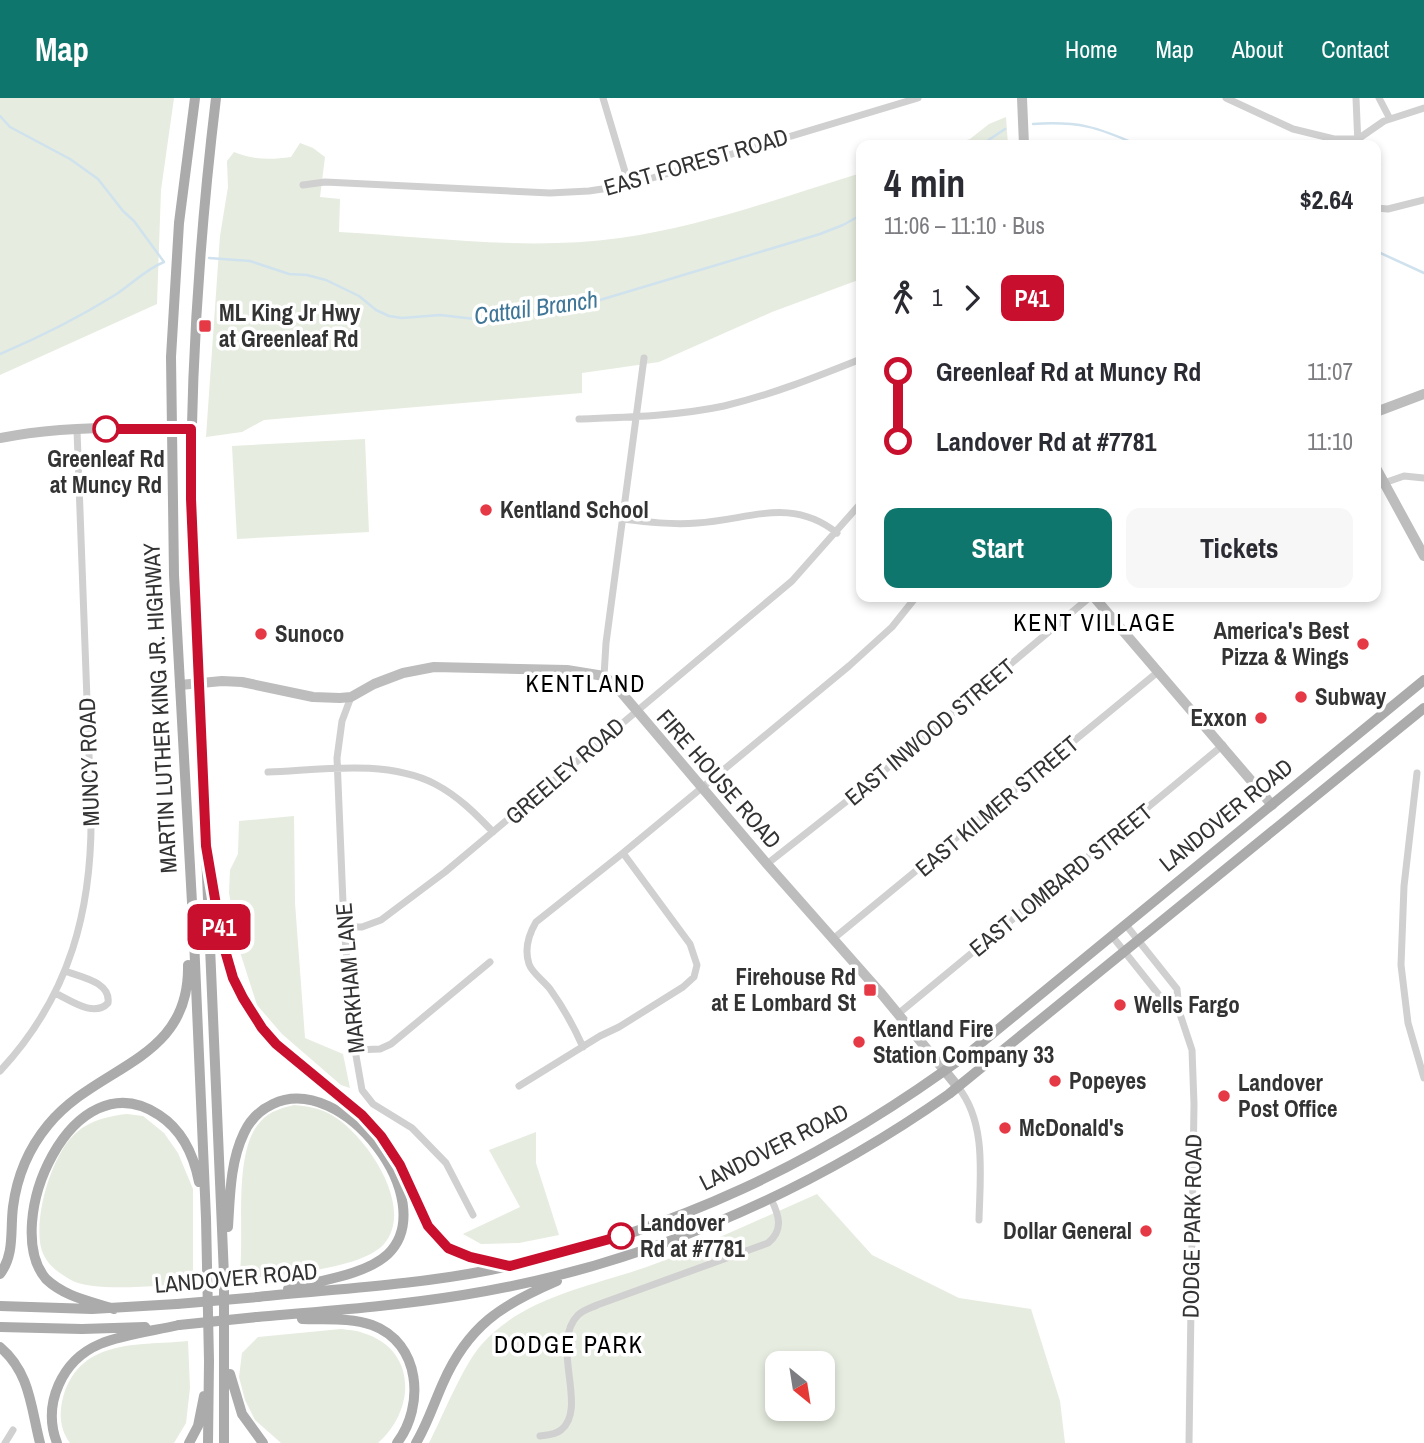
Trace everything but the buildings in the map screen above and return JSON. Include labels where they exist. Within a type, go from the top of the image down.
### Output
[{"type":"main road","name":"MARTIN LUTHER KING JR. HIGHWAY","points":[[195,98],[175,268],[171,357],[174,575],[206,1218],[208,1443]]},
{"type":"main road","name":"MARTIN LUTHER KING JR. HIGHWAY","points":[[216,98],[203,205],[191,429],[191,499],[224,1276],[224,1443]]},
{"type":"main road","name":"LANDOVER ROAD","points":[[0,1306],[114,1308],[428,1280],[510,1266],[565,1253],[644,1229],[762,1180],[845,1137],[946,1071],[1424,681]]},
{"type":"main road","name":"LANDOVER ROAD","points":[[0,1327],[82,1329],[179,1325],[453,1297],[589,1267],[673,1240],[771,1199],[871,1145],[958,1087],[1424,708]]},
{"type":"main road","points":[[206,846],[219,926],[229,965],[243,998],[262,1028],[294,1059],[362,1115],[381,1136],[400,1165],[428,1226],[442,1243],[461,1254],[510,1266]]},
{"type":"main road","points":[[0,1273],[10,1252],[13,1208],[19,1180],[26,1159],[41,1134],[83,1091],[149,1052],[168,1032],[177,1016],[188,974],[189,882]]},
{"type":"main road","points":[[224,1276],[232,1179],[238,1148],[250,1123],[265,1109],[291,1098],[314,1099],[335,1108],[370,1139],[393,1175],[403,1210],[403,1226],[398,1241],[388,1254],[367,1267],[258,1297]]},
{"type":"main road","points":[[114,1308],[62,1292],[41,1274],[27,1251],[26,1221],[35,1182],[46,1157],[68,1126],[90,1111],[116,1104],[135,1104],[159,1115],[174,1128],[191,1154],[206,1218]]},
{"type":"main road","points":[[762,1180],[771,1199]]},
{"type":"main road","points":[[415,1443],[454,1360],[481,1324],[520,1297],[589,1267]]},
{"type":"main road","points":[[257,1317],[361,1322],[377,1328],[394,1340],[411,1366],[415,1390],[412,1416],[397,1443]]},
{"type":"main road","points":[[57,1443],[52,1418],[55,1394],[76,1360],[105,1342],[179,1325]]},
{"type":"main road","points":[[0,1347],[16,1364],[26,1383],[40,1443]]},
{"type":"main road","points":[[225,1352],[238,1406],[262,1443]]},
{"type":"main road","points":[[189,1443],[200,1417],[209,1361]]},
{"type":"street","points":[[603,98],[629,185]]},
{"type":"street","name":"EAST FOREST ROAD","points":[[303,185],[325,182],[550,193],[589,191],[629,185],[918,98]]},
{"type":"street","points":[[1022,98],[1024,140]]},
{"type":"street","points":[[1226,98],[1300,131],[1342,140]]},
{"type":"street","points":[[1356,98],[1358,140]]},
{"type":"street","points":[[1379,98],[1390,119]]},
{"type":"street","points":[[1361,140],[1390,119],[1424,108]]},
{"type":"street","points":[[1381,208],[1424,200]]},
{"type":"street","points":[[180,685],[222,681],[256,683],[313,697],[351,697],[395,675],[434,667],[567,670],[604,676],[644,358]]},
{"type":"street","points":[[579,419],[692,411],[723,406],[786,388],[856,361]]},
{"type":"street","points":[[1381,410],[1424,394]]},
{"type":"street","points":[[0,438],[46,431],[191,429]]},
{"type":"street","name":"MUNCY ROAD","points":[[0,1071],[27,1039],[65,971],[83,920],[92,851],[77,430]]},
{"type":"street","points":[[1384,483],[1404,476],[1424,478]]},
{"type":"street","points":[[1381,477],[1424,556]]},
{"type":"street","name":"GREELEY ROAD","points":[[344,927],[362,927],[387,916],[493,832],[635,711],[762,608],[792,581],[856,509]]},
{"type":"street","points":[[622,519],[654,523],[696,523],[791,511],[815,518],[837,533]]},
{"type":"street","points":[[583,1047],[551,990],[529,965],[527,947],[536,922],[702,789],[876,642],[912,602]]},
{"type":"street","name":"EAST INWOOD STREET","points":[[767,864],[857,794],[1086,602]]},
{"type":"street","points":[[1097,602],[1223,745],[1272,805]]},
{"type":"street","name":"EAST KILMER STREET","points":[[833,939],[1159,671]]},
{"type":"street","name":"FIRE HOUSE ROAD","points":[[604,676],[615,685],[958,1087]]},
{"type":"street","name":"MARKHAM LANE","points":[[351,697],[346,706],[339,736],[338,770],[344,927],[355,1050],[362,1090],[373,1104],[412,1128],[446,1163],[473,1215]]},
{"type":"street","name":"EAST LOMBARD STREET","points":[[898,1014],[1223,745]]},
{"type":"street","points":[[268,772],[390,771],[412,775],[434,784],[464,803],[493,832]]},
{"type":"street","points":[[1418,773],[1404,886],[1401,965],[1408,1023],[1424,1078]]},
{"type":"street","points":[[519,1086],[619,1027],[683,987],[694,977],[696,965],[690,944],[623,853]]},
{"type":"street","name":"DODGE PARK ROAD","points":[[1126,925],[1177,989],[1179,1011],[1190,1042],[1194,1088],[1189,1443]]},
{"type":"street","name":"DODGE PARK ROAD","points":[[1112,936],[1163,1000],[1179,1011]]},
{"type":"street","points":[[355,1050],[380,1048],[391,1044],[490,962]]},
{"type":"street","points":[[55,993],[93,1009],[102,1009],[107,1003],[108,993],[103,987],[65,971]]},
{"type":"street","points":[[958,1087],[972,1109],[977,1132],[980,1163],[979,1220]]},
{"type":"street","points":[[540,1436],[563,1429],[569,1416],[567,1339],[578,1315],[597,1305],[768,1243],[776,1235],[779,1225],[771,1199]]},
{"type":"street","points":[[5,1443],[13,1430]]},
{"type":"shaded area","points":[[0,98],[174,98],[161,190],[157,304],[0,375]]},
{"type":"shaded area","points":[[1006,117],[1008,140],[967,140],[970,139],[989,124]]},
{"type":"shaded area","points":[[300,143],[325,157],[320,197],[340,199],[339,232],[480,242],[585,242],[651,233],[742,210],[856,175],[856,281],[772,312],[659,362],[582,373],[582,393],[264,420],[242,432],[206,437],[220,236],[228,187],[227,161],[234,152],[262,159],[291,157]]},
{"type":"shaded area","points":[[365,439],[369,532],[237,539],[232,446]]},
{"type":"shaded area","points":[[294,816],[295,903],[305,1038],[343,1054],[350,1088],[341,1085],[282,1034],[257,1005],[240,952],[229,893],[230,870],[238,854],[239,821]]},
{"type":"shaded area","points":[[294,1105],[330,1114],[358,1137],[382,1172],[390,1192],[394,1211],[392,1229],[384,1244],[373,1253],[356,1260],[316,1270],[239,1279],[241,1196],[246,1153],[252,1135],[261,1121],[272,1112]]},
{"type":"shaded area","points":[[127,1114],[143,1116],[164,1133],[178,1153],[193,1189],[193,1283],[130,1287],[82,1284],[58,1271],[42,1251],[40,1222],[46,1187],[68,1142],[88,1124]]},
{"type":"shaded area","points":[[536,1132],[536,1163],[559,1235],[519,1243],[481,1244],[463,1234],[520,1207],[489,1150]]},
{"type":"shaded area","points":[[817,1194],[872,1255],[959,1298],[1031,1309],[1060,1401],[1065,1443],[429,1443],[475,1353],[500,1327],[542,1302],[660,1262]]},
{"type":"shaded area","points":[[341,1329],[363,1333],[381,1341],[393,1352],[401,1366],[405,1382],[399,1414],[378,1443],[281,1443],[255,1420],[245,1400],[239,1377],[242,1353],[258,1337]]},
{"type":"shaded area","points":[[188,1341],[190,1388],[186,1423],[174,1443],[70,1443],[63,1429],[61,1408],[70,1381],[81,1366],[94,1356],[111,1349]]},
{"type":"waterway","points":[[0,116],[10,127],[70,159],[98,179],[164,262],[87,312],[0,354]]},
{"type":"waterway","name":"Cattail Branch","points":[[1033,124],[1063,123],[1087,127],[1126,140]]},
{"type":"waterway","name":"Cattail Branch","points":[[988,140],[1005,129]]},
{"type":"waterway","name":"Cattail Branch","points":[[209,258],[250,261],[289,274],[326,280],[359,296],[376,310],[389,316],[402,318],[440,315],[475,319],[525,311],[552,312],[580,306],[820,234],[856,218]]},
{"type":"waterway","name":"Cattail Branch","points":[[1381,253],[1424,273]]},
{"type":"bus line","name":"P41","points":[[106,429],[191,429],[191,499],[206,846],[219,926],[233,978],[248,1008],[276,1044],[373,1126],[400,1165],[428,1226],[436,1238],[448,1248],[470,1257],[510,1266],[621,1236]]},
{"type":"place","name":"ML King Jr Hwy at Greenleaf Rd","points":[[205,326]]},
{"type":"place","name":"Greenleaf Rd at Muncy Rd","points":[[106,429]]},
{"type":"place","name":"Kentland School","points":[[486,510]]},
{"type":"place","name":"Sunoco","points":[[261,634]]},
{"type":"place","name":"America's Best Pizza & Wings","points":[[1363,644]]},
{"type":"place","name":"Subway","points":[[1301,697]]},
{"type":"place","name":"Exxon","points":[[1261,718]]},
{"type":"place","name":"Firehouse Rd at E Lombard St","points":[[870,990]]},
{"type":"place","name":"Wells Fargo","points":[[1120,1005]]},
{"type":"place","name":"Kentland Fire Station Company 33","points":[[859,1042]]},
{"type":"place","name":"Popeyes","points":[[1055,1081]]},
{"type":"place","name":"Landover Post Office","points":[[1224,1096]]},
{"type":"place","name":"McDonald's","points":[[1005,1128]]},
{"type":"place","name":"Dollar General","points":[[1146,1231]]},
{"type":"place","name":"Landover Rd at #7781","points":[[621,1236]]},
{"type":"district","name":"KENT VILLAGE","points":[[1095,623]]},
{"type":"district","name":"KENTLAND","points":[[586,684]]},
{"type":"district","name":"DODGE PARK","points":[[569,1345]]}]
